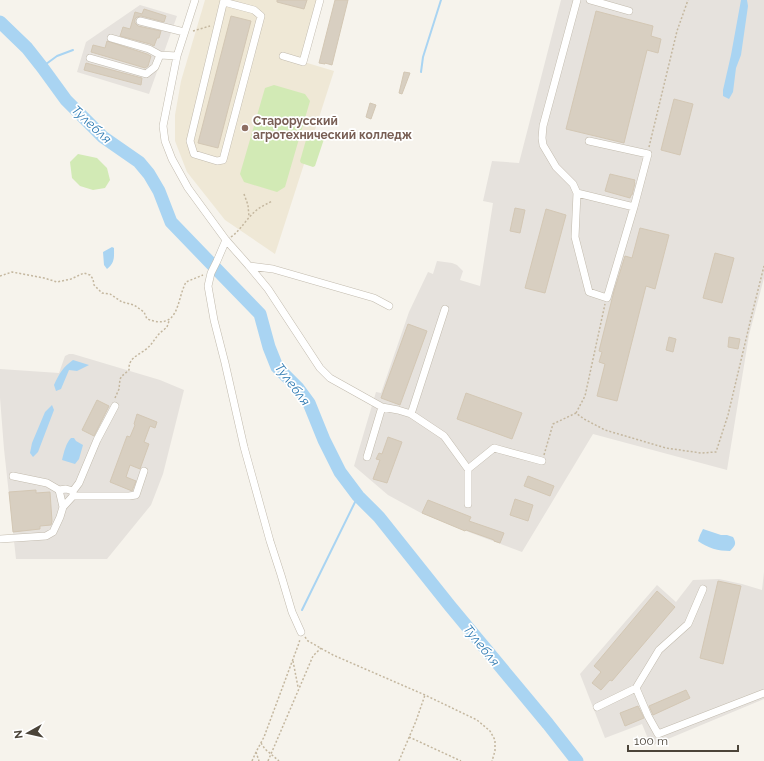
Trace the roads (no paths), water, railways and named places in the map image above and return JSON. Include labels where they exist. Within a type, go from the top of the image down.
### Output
[{"type":"street","points":[[194,0],[177,56],[163,126],[165,141],[172,159],[188,188],[226,240],[268,290],[320,368],[330,378],[382,407],[410,414],[444,436],[468,469],[468,504]]},
{"type":"street","points":[[282,56],[303,62],[320,0]]},
{"type":"street","points":[[576,0],[543,126],[542,138],[543,145],[556,167],[573,184],[577,193],[574,237],[588,292],[606,298],[634,207],[648,154],[589,141]]},
{"type":"street","points":[[590,0],[629,11]]},
{"type":"street","points":[[224,1],[254,10],[261,16],[223,160],[217,161],[194,154],[190,141],[224,1]]},
{"type":"street","points":[[140,20],[184,32]]},
{"type":"street","points":[[111,38],[149,48],[160,55],[177,56]]},
{"type":"street","points":[[90,58],[146,74],[155,67],[160,55]]},
{"type":"street","points":[[577,193],[634,207]]},
{"type":"street","points":[[226,240],[211,273],[208,286],[214,320],[226,363],[244,447],[270,541],[292,612],[301,632]]},
{"type":"street","points":[[249,266],[273,269],[374,298],[389,306]]},
{"type":"street","points":[[410,414],[444,309]]},
{"type":"street","points":[[0,539],[46,536],[53,532],[63,506],[73,494],[79,483],[97,440],[115,406]]},
{"type":"street","points":[[367,457],[382,407]]},
{"type":"street","points":[[468,469],[494,448],[542,460]]},
{"type":"street","points":[[13,476],[47,483],[59,490],[66,489],[73,494],[129,496],[136,495],[144,471]]},
{"type":"street","points":[[59,490],[63,506]]},
{"type":"street","points":[[598,707],[636,688],[659,650],[688,624],[703,589]]},
{"type":"street","points":[[636,688],[648,716],[658,734],[764,693]]},
{"type":"water","points":[[741,0],[747,0],[748,6],[741,55],[736,68],[733,92],[729,99],[723,96],[723,90]]},
{"type":"water","points":[[112,247],[114,248],[114,260],[107,269],[104,265],[103,252]]},
{"type":"water","points":[[73,360],[89,365],[77,371],[69,370],[61,389],[56,391],[54,385],[58,377],[64,368]]},
{"type":"water","points":[[52,405],[54,410],[38,452],[33,457],[30,453],[32,443],[45,412]]},
{"type":"water","points":[[71,438],[74,438],[83,445],[79,459],[75,464],[62,460],[66,445]]},
{"type":"water","points":[[703,529],[733,537],[735,541],[734,546],[730,551],[726,551],[713,549],[706,546],[698,541]]},
{"type":"waterway","points":[[421,72],[423,57],[441,0]]},
{"type":"waterway","name":"Тулебля","points":[[0,22],[27,48],[66,100],[103,137],[139,162],[149,174],[159,191],[171,222],[260,314],[269,347],[277,367],[298,388],[309,403],[324,440],[340,472],[358,496],[379,517],[577,761]]},
{"type":"waterway","points":[[42,67],[57,56],[73,50]]},
{"type":"waterway","points":[[302,610],[358,496]]},
{"type":"place","name":"Старорусский агротехнический колледж","points":[[245,128]]}]
